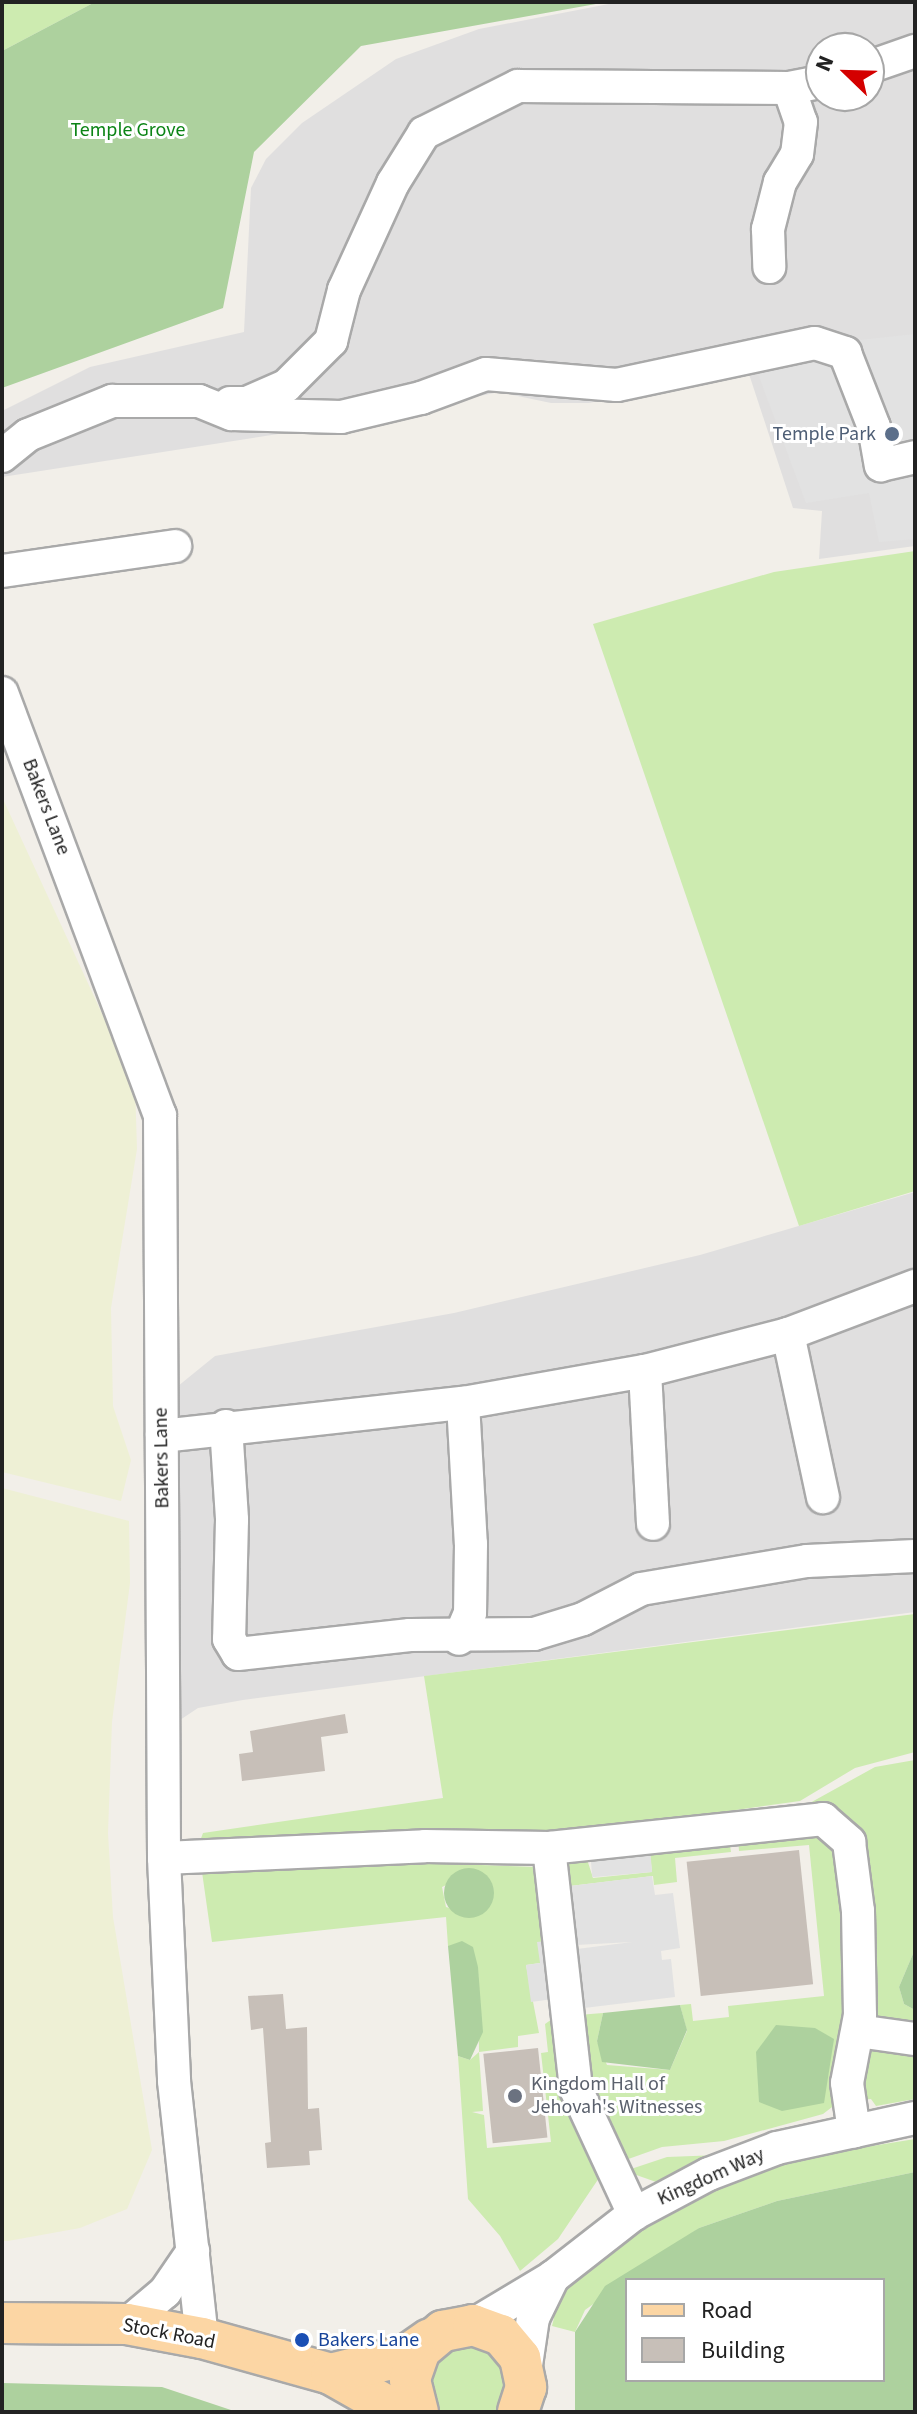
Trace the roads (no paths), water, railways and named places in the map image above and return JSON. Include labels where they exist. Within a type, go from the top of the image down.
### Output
[{"type":"main road","name":"Stock Road","points":[[2,2323],[127,2324],[202,2338],[331,2374],[398,2412]]},
{"type":"main road","name":"Stock Road","points":[[331,2374],[407,2355],[430,2339],[473,2325]]},
{"type":"main road","points":[[473,2325],[501,2335],[526,2396]]},
{"type":"main road","points":[[418,2412],[410,2379],[430,2339]]},
{"type":"street","points":[[885,61],[915,51]]},
{"type":"street","points":[[2,456],[28,435],[112,401],[247,403],[286,386],[331,341],[344,290],[393,183],[424,133],[478,104],[518,86],[571,83],[789,88],[805,85]]},
{"type":"street","points":[[769,267],[768,229],[780,182],[797,154],[801,122],[789,88]]},
{"type":"street","points":[[199,401],[232,414],[341,417],[421,398],[486,374],[617,385],[815,343],[845,353],[874,427],[881,465],[915,457]]},
{"type":"street","points":[[2,571],[175,546]]},
{"type":"street","name":"Bakers Lane","points":[[2,693],[160,1115],[164,1858],[174,2081],[202,2338]]},
{"type":"street","points":[[162,1436],[226,1426],[463,1403],[645,1371],[788,1334],[915,1286]]},
{"type":"street","points":[[788,1334],[823,1497]]},
{"type":"street","points":[[645,1371],[653,1524]]},
{"type":"street","points":[[459,1639],[470,1613],[471,1577],[463,1403]]},
{"type":"street","points":[[226,1426],[232,1520],[229,1639],[238,1654],[410,1635],[459,1639],[534,1634],[583,1619],[641,1589],[807,1561],[915,1556]]},
{"type":"street","points":[[164,1858],[411,1847],[549,1848],[813,1818],[832,1824],[845,1836],[852,1857],[861,1948],[858,2031],[847,2083],[854,2131]]},
{"type":"street","points":[[549,1848],[576,2089],[634,2214]]},
{"type":"street","points":[[858,2031],[915,2039]]},
{"type":"street","name":"Kingdom Way","points":[[473,2325],[553,2277],[634,2214],[741,2162],[854,2131],[907,2125]]},
{"type":"street","points":[[127,2324],[165,2292],[193,2251]]},
{"type":"street","name":"Kingdom Way","points":[[526,2396],[533,2318],[553,2277]]},
{"type":"place","name":"Temple Park","points":[[892,434]]},
{"type":"place","name":"Kingdom Hall of Jehovah's Witnesses","points":[[515,2096]]},
{"type":"place","name":"Bakers Lane","points":[[302,2340]]},
{"type":"park label","name":"Temple Grove","points":[[128,130]]}]
